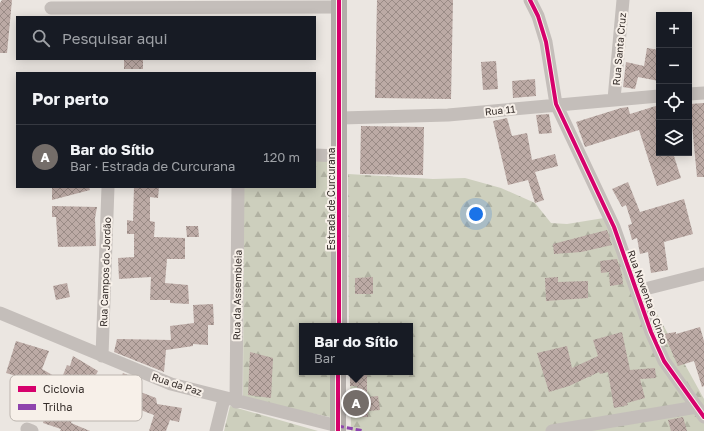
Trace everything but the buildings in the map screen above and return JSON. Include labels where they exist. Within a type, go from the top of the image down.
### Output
[{"type":"main road","name":"Estrada de Curcurana","points":[[339,4],[339,323]]},
{"type":"main road","points":[[338,375],[338,429]]},
{"type":"street","name":"Rua Noventa e Cinco","points":[[530,0],[538,16],[546,42],[556,104],[614,227],[651,332],[664,361],[700,412]]},
{"type":"street","name":"Rua Santa Cruz","points":[[614,99],[623,0]]},
{"type":"street","points":[[51,8],[339,4]]},
{"type":"street","points":[[692,94],[704,93]]},
{"type":"street","name":"Rua 11","points":[[340,118],[448,115],[556,104],[656,96]]},
{"type":"street","points":[[316,155],[339,156]]},
{"type":"street","name":"Rua Campos do Jordão","points":[[102,356],[108,188]]},
{"type":"street","name":"Rua da Assembleia","points":[[216,431],[230,400],[238,188]]},
{"type":"street","points":[[637,291],[704,274]]},
{"type":"street","name":"Rua da Paz","points":[[0,313],[171,384],[338,429]]},
{"type":"street","points":[[552,431],[700,412]]},
{"type":"green space","points":[[316,161],[331,161],[331,323],[299,323],[299,375],[331,375],[330,417],[243,399],[244,188],[316,188]]},
{"type":"green space","points":[[348,174],[433,179],[465,178],[501,188],[535,203],[551,223],[567,224],[604,218],[704,399],[704,431],[351,431],[350,375],[413,375],[413,323],[349,323]]},
{"type":"green space","points":[[230,406],[318,431],[224,431]]},
{"type":"marked path","points":[[338,426],[364,431]]},
{"type":"cycle path","points":[[339,0],[339,323]]},
{"type":"cycle path","points":[[530,0],[538,16],[546,42],[556,104],[614,227],[651,332],[664,361],[704,417]]},
{"type":"cycle path","points":[[338,375],[338,431]]},
{"type":"place","name":"Bar do Sítio","points":[[356,403]]}]
